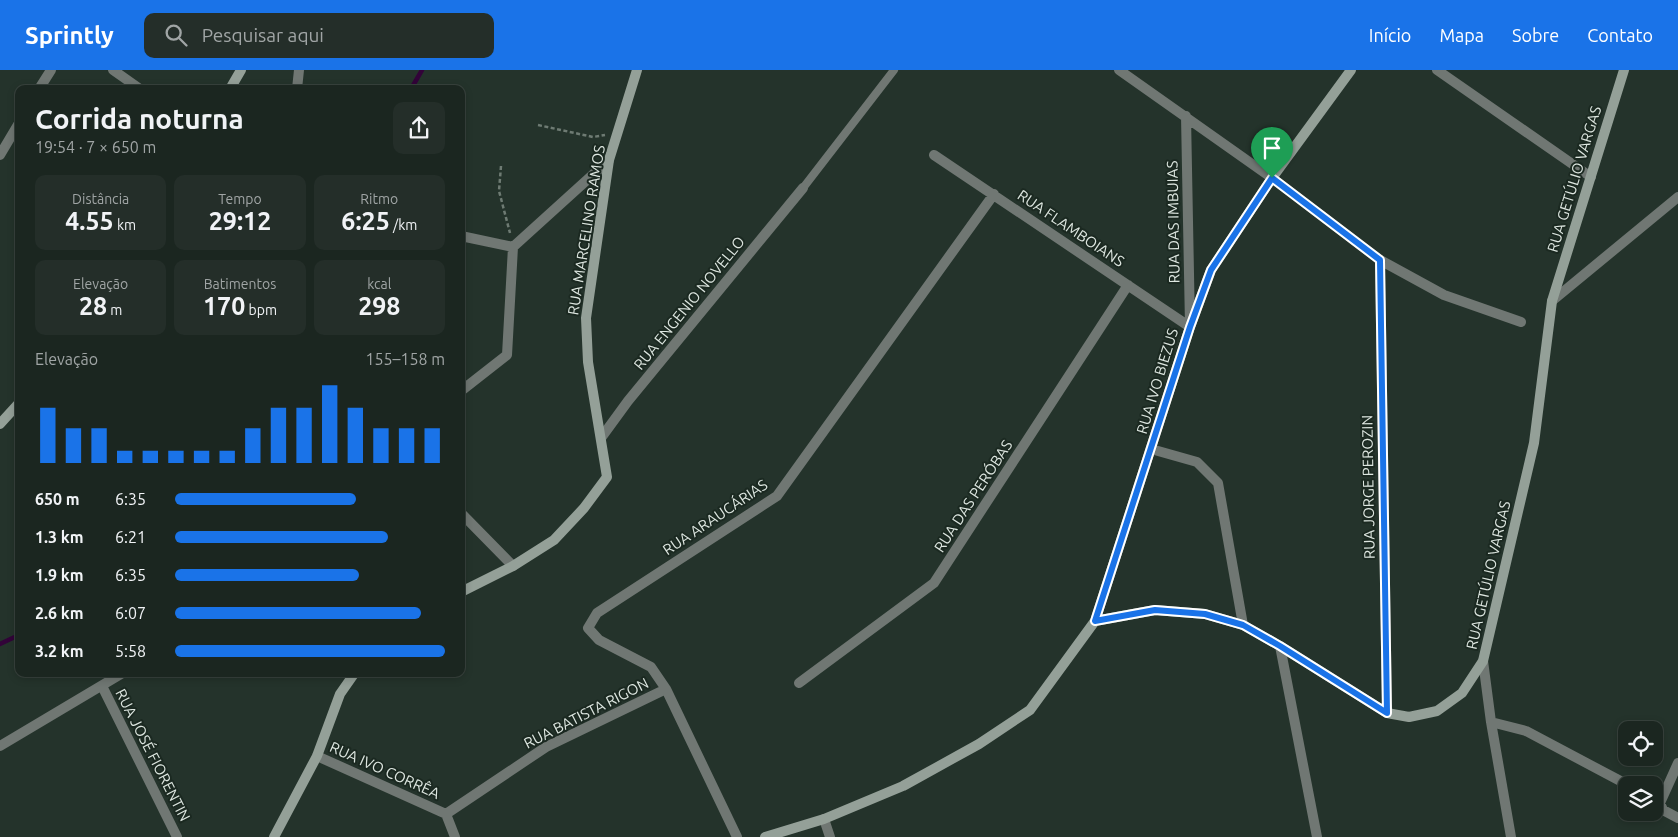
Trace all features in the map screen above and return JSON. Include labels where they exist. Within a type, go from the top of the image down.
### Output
[{"type":"main road","points":[[232,85],[241,70]]},
{"type":"main road","name":"RUA MARCELINO RAMOS","points":[[465,590],[513,566],[554,540],[584,508],[607,477],[588,362],[586,318],[609,160],[637,70]]},
{"type":"main road","name":"RUA IVO BIEZUS","points":[[766,837],[824,819],[903,786],[979,744],[1030,710],[1095,621],[1190,327],[1211,270],[1272,178],[1351,70]]},
{"type":"main road","name":"RUA GETÚLIO VARGAS","points":[[1095,621],[1155,610],[1205,614],[1243,625],[1387,713],[1409,717],[1437,711],[1462,693],[1483,661],[1534,443],[1552,301],[1624,70]]},
{"type":"main road","points":[[0,424],[15,407]]},
{"type":"main road","points":[[274,837],[317,756],[340,694],[352,677]]},
{"type":"street","points":[[41,85],[50,70]]},
{"type":"street","points":[[113,70],[134,85]]},
{"type":"street","points":[[297,85],[299,70]]},
{"type":"street","points":[[1119,70],[1272,178],[1380,260],[1444,295],[1521,322]]},
{"type":"street","points":[[1437,70],[1591,177]]},
{"type":"street","name":"RUA DAS IMBUIAS","points":[[1186,116],[1190,327]]},
{"type":"street","points":[[0,155],[15,130]]},
{"type":"street","name":"RUA FLAMBOIANS","points":[[934,155],[1190,327]]},
{"type":"street","points":[[465,388],[507,355],[513,247],[609,160]]},
{"type":"street","name":"RUA ENGENIO NOVELLO","points":[[601,438],[628,401],[803,188]]},
{"type":"street","name":"RUA ARAUCÁRIAS","points":[[737,837],[666,689],[651,666],[599,640],[588,628],[597,613],[777,496],[994,194]]},
{"type":"street","points":[[1552,301],[1678,197]]},
{"type":"street","points":[[465,237],[513,247]]},
{"type":"street","name":"RUA JORGE PEROZIN","points":[[1380,260],[1387,713]]},
{"type":"street","name":"RUA DAS PERÓBAS","points":[[800,683],[934,583],[1128,285]]},
{"type":"street","points":[[1151,449],[1197,462],[1218,483],[1243,625]]},
{"type":"street","points":[[465,517],[513,566]]},
{"type":"street","points":[[1280,646],[1317,837]]},
{"type":"street","points":[[1483,661],[1491,722],[1511,837]]},
{"type":"street","points":[[0,746],[116,677]]},
{"type":"street","name":"RUA JOSÉ FIORENTIN","points":[[102,686],[177,837]]},
{"type":"street","name":"RUA BATISTA RIGON","points":[[446,814],[546,747],[666,689]]},
{"type":"street","points":[[1491,722],[1526,731],[1618,780]]},
{"type":"street","name":"RUA IVO CORRÊA","points":[[317,756],[446,814],[455,837]]},
{"type":"street","points":[[1678,763],[1660,803],[1663,810],[1678,818]]},
{"type":"street","points":[[824,819],[830,837]]},
{"type":"lane","points":[[803,188],[894,70]]},
{"type":"path","points":[[538,125],[593,137],[606,135]]},
{"type":"path","points":[[501,166],[499,191],[513,247]]},
{"type":"waterway","points":[[413,85],[422,70]]},
{"type":"waterway","points":[[0,644],[15,637]]},
{"type":"route","points":[[1272,178],[1380,260],[1387,713],[1243,625],[1205,614],[1155,610],[1095,621],[1190,327],[1211,270],[1272,178]]}]
